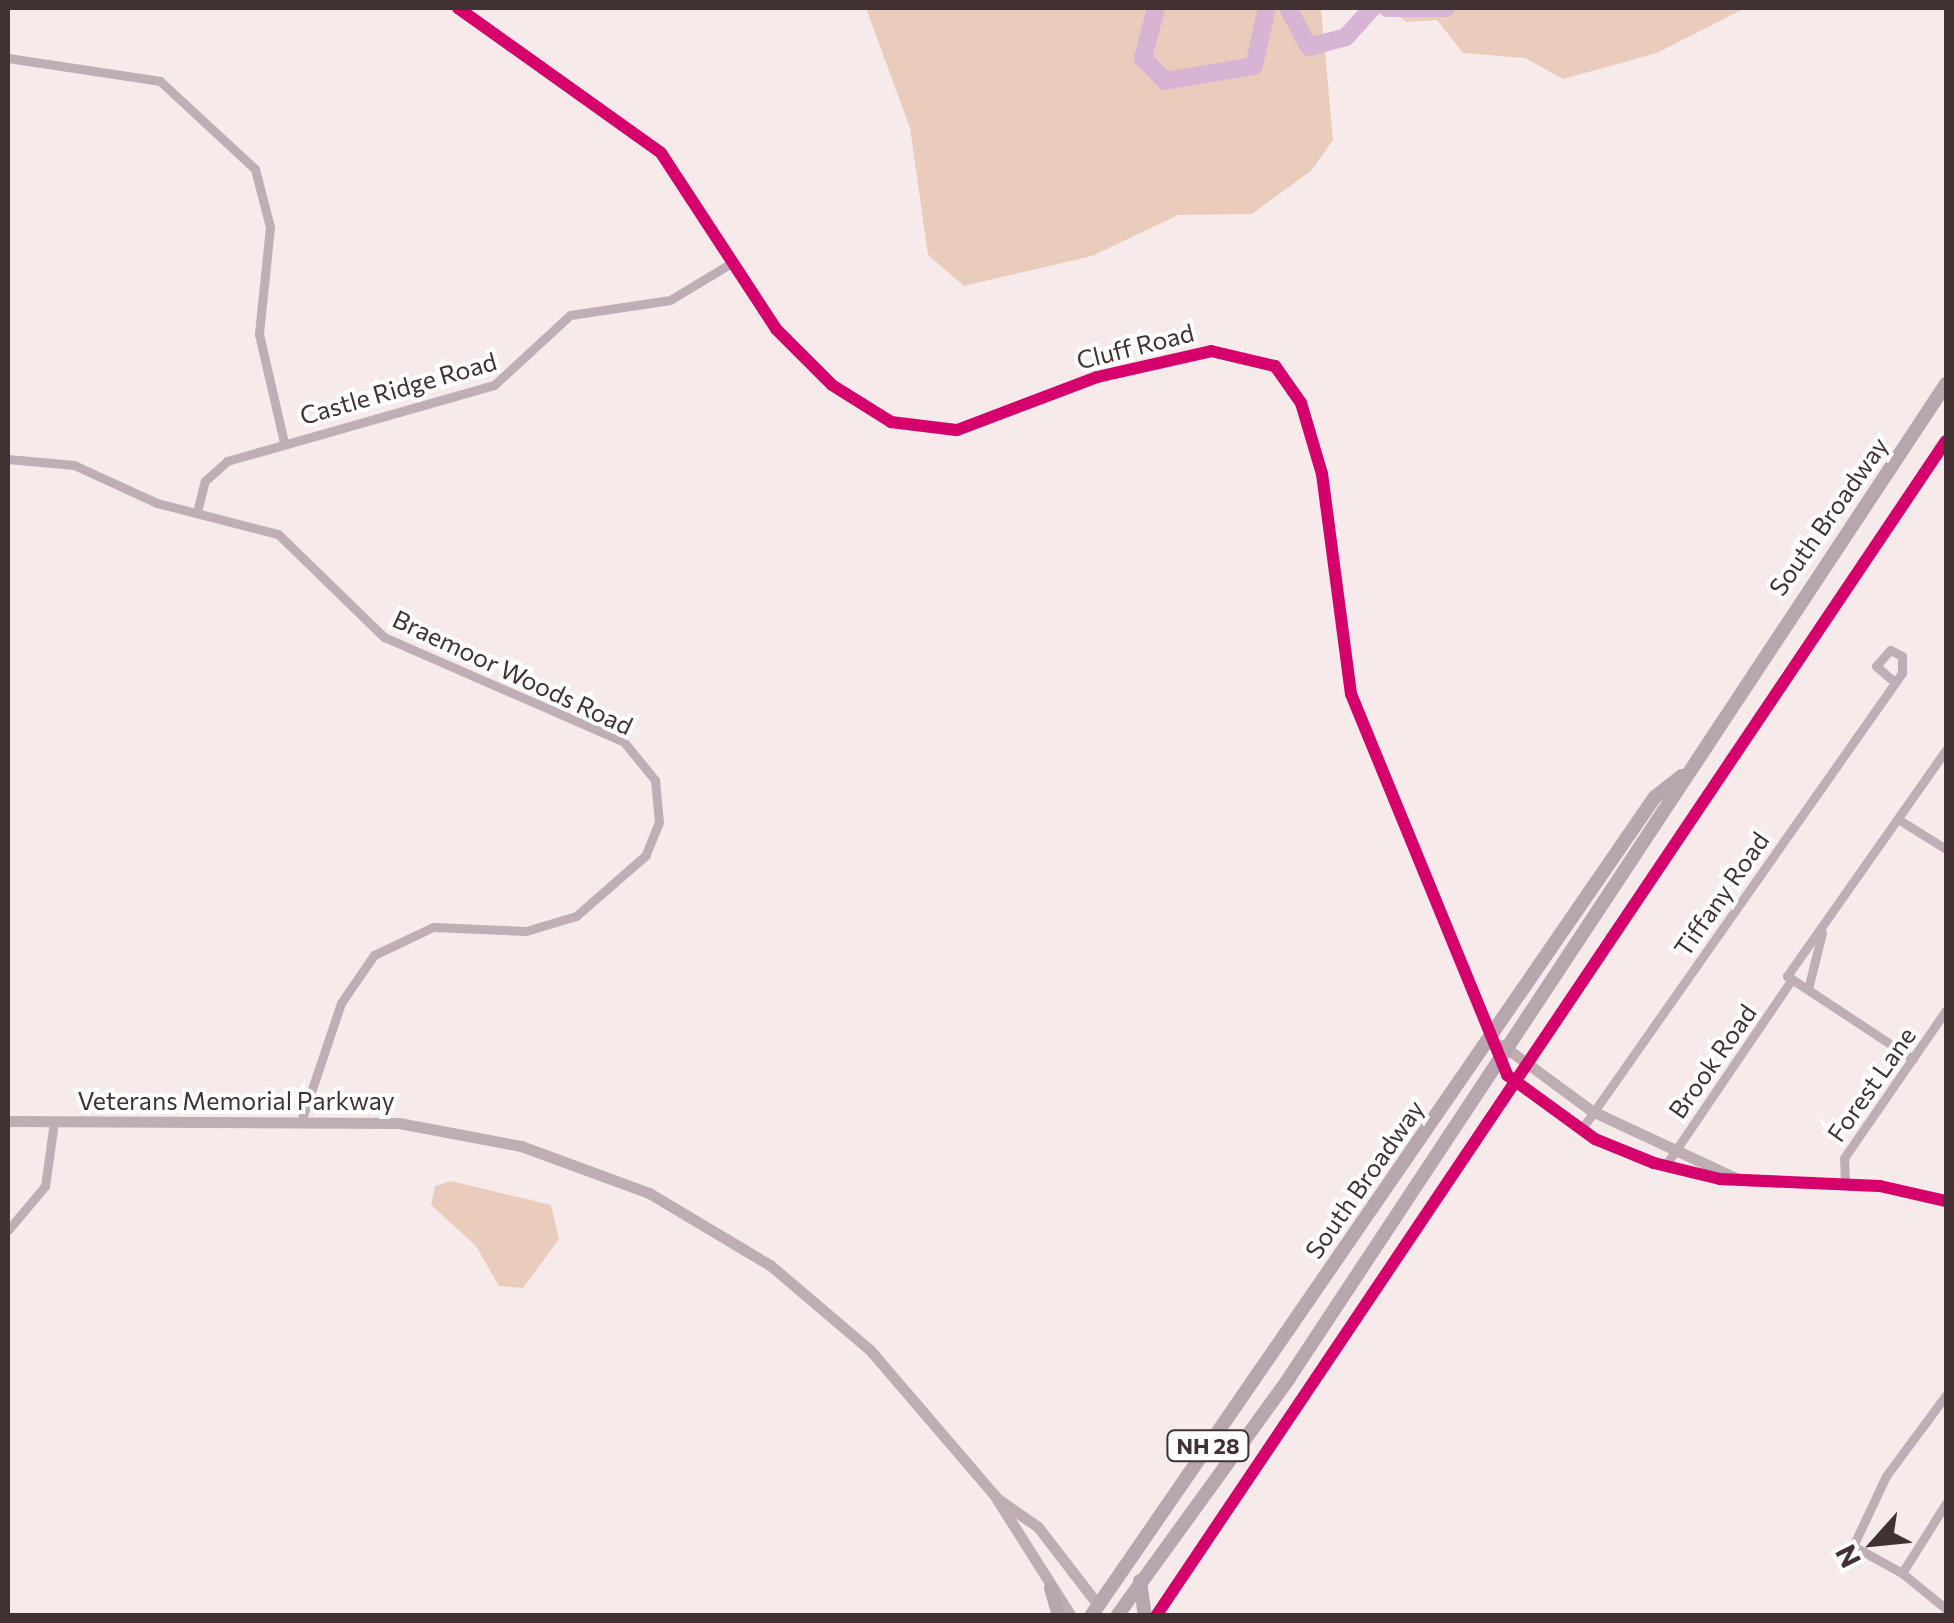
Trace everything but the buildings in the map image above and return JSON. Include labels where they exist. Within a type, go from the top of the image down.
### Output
[{"type":"main road","name":"South Broadway","points":[[1117,1616],[1288,1378],[1502,1054],[1673,805],[1682,776],[1946,384]]},
{"type":"main road","name":"South Broadway","points":[[1098,1612],[1655,796],[1682,776]]},
{"type":"main road","points":[[1140,1581],[1145,1616]]},
{"type":"main road","points":[[1051,1588],[1059,1616]]},
{"type":"street","name":"Cluff Road","points":[[458,8],[661,153],[728,265],[810,366],[861,407],[910,428],[968,427],[1096,376],[1210,351],[1249,354],[1285,376],[1325,485],[1351,694],[1491,1037],[1502,1054]]},
{"type":"street","points":[[8,58],[160,80],[254,169],[270,227],[259,334],[284,442]]},
{"type":"street","name":"Castle Ridge Road","points":[[197,512],[214,469],[284,442],[503,382],[570,315],[670,300],[728,265]]},
{"type":"street","name":"Braemoor Woods Road","points":[[8,458],[74,466],[291,542],[394,643],[624,742],[659,794],[646,854],[576,916],[526,931],[433,927],[374,955],[341,1003],[302,1119]]},
{"type":"street","name":"Tiffany Road","points":[[1581,1130],[1891,680]]},
{"type":"street","name":"Brook Road","points":[[1665,1166],[1946,750]]},
{"type":"street","points":[[1901,821],[1946,849]]},
{"type":"street","points":[[1808,989],[1822,933]]},
{"type":"street","points":[[1790,978],[1913,1059]]},
{"type":"street","name":"Forest Lane","points":[[1845,1184],[1844,1158],[1946,1010]]},
{"type":"street","points":[[1502,1054],[1592,1111],[1736,1178]]},
{"type":"street","points":[[1502,1054],[1581,1130],[1665,1166],[1736,1178],[1845,1184],[1946,1201]]},
{"type":"street","name":"Veterans Memorial Parkway","points":[[8,1121],[302,1119],[486,1137],[669,1203],[827,1311],[995,1496],[1071,1616]]},
{"type":"street","points":[[8,1230],[45,1186],[54,1122]]},
{"type":"street","points":[[1946,1394],[1852,1534],[1853,1546],[1902,1574],[1946,1609]]},
{"type":"street","name":"Veterans Memorial Parkway","points":[[995,1496],[1038,1527],[1098,1612]]},
{"type":"street","points":[[1902,1574],[1946,1503]]},
{"type":"shaded area","points":[[866,8],[1321,8],[1333,140],[1312,170],[1252,214],[1178,215],[1092,256],[964,286],[928,255],[910,128]]},
{"type":"shaded area","points":[[1388,8],[1745,8],[1657,53],[1563,79],[1525,58],[1463,53],[1437,20],[1407,22]]},
{"type":"shaded area","points":[[451,1181],[551,1205],[559,1239],[523,1288],[499,1286],[476,1246],[431,1205],[435,1186]]},
{"type":"waterway","points":[[1156,8],[1143,58],[1165,81],[1254,66],[1267,8]]},
{"type":"waterway","points":[[1288,8],[1309,47],[1346,37],[1372,8]]},
{"type":"waterway","points":[[1387,8],[1446,8]]},
{"type":"cycle path","points":[[458,8],[661,153],[776,329],[832,385],[891,422],[957,430],[1097,377],[1211,351],[1275,366],[1301,403],[1322,474],[1351,694],[1507,1075],[1595,1139],[1654,1163],[1720,1179],[1880,1186],[1946,1201]]},
{"type":"cycle path","points":[[1156,1616],[1946,441]]}]
